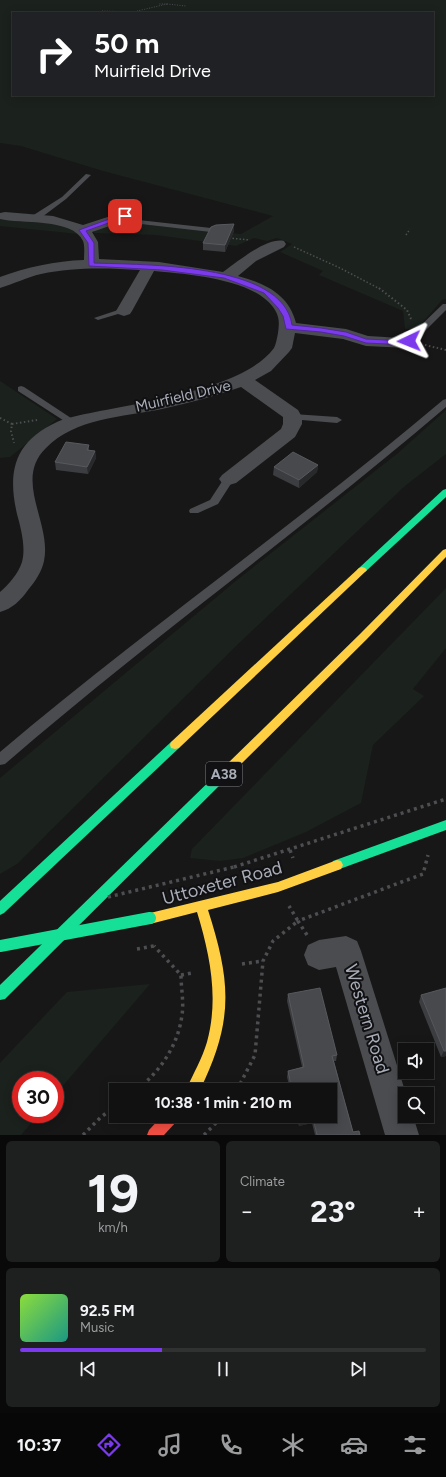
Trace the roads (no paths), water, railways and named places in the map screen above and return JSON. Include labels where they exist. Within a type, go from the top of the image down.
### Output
[{"type":"main road","points":[[0,909],[446,492]]},
{"type":"main road","name":"A38","points":[[0,994],[357,642],[446,552]]},
{"type":"main road","name":"Uttoxeter Road","points":[[0,946],[150,918],[201,907],[278,887],[446,825]]},
{"type":"main road","points":[[197,1083],[205,1070],[212,1052],[216,1039],[220,1013],[218,968],[213,940],[201,907]]},
{"type":"main road","points":[[154,1135],[165,1123]]},
{"type":"street","points":[[3,215],[35,218],[68,224],[82,230],[91,243],[91,264]]},
{"type":"street","points":[[82,230],[120,217]]},
{"type":"street","points":[[226,277],[267,246]]},
{"type":"street","points":[[0,284],[37,270],[57,266],[91,264],[148,266],[208,273],[226,277],[266,292],[281,306],[287,316],[288,327],[321,330],[375,342],[408,343],[410,336]]},
{"type":"street","points":[[124,311],[148,266]]},
{"type":"street","name":"Muirfield Drive","points":[[0,604],[19,586],[33,562],[35,551],[23,495],[23,476],[26,460],[48,435],[72,422],[212,391],[244,381],[258,373],[274,360],[284,345],[288,327]]},
{"type":"street","points":[[229,479],[238,463],[288,433],[293,426],[293,417],[291,414],[244,381]]},
{"type":"street","name":"Western Road","points":[[319,955],[346,951],[402,1135]]},
{"type":"lane","points":[[35,218],[64,198],[88,175]]},
{"type":"lane","points":[[120,217],[211,230]]},
{"type":"lane","points":[[410,336],[418,333],[446,306]]},
{"type":"lane","points":[[98,318],[124,311]]},
{"type":"lane","points":[[21,389],[72,422]]},
{"type":"lane","points":[[0,760],[67,703],[170,620],[352,481],[446,402]]},
{"type":"lane","points":[[293,417],[337,420]]},
{"type":"lane","points":[[194,512],[214,502],[229,479]]}]
